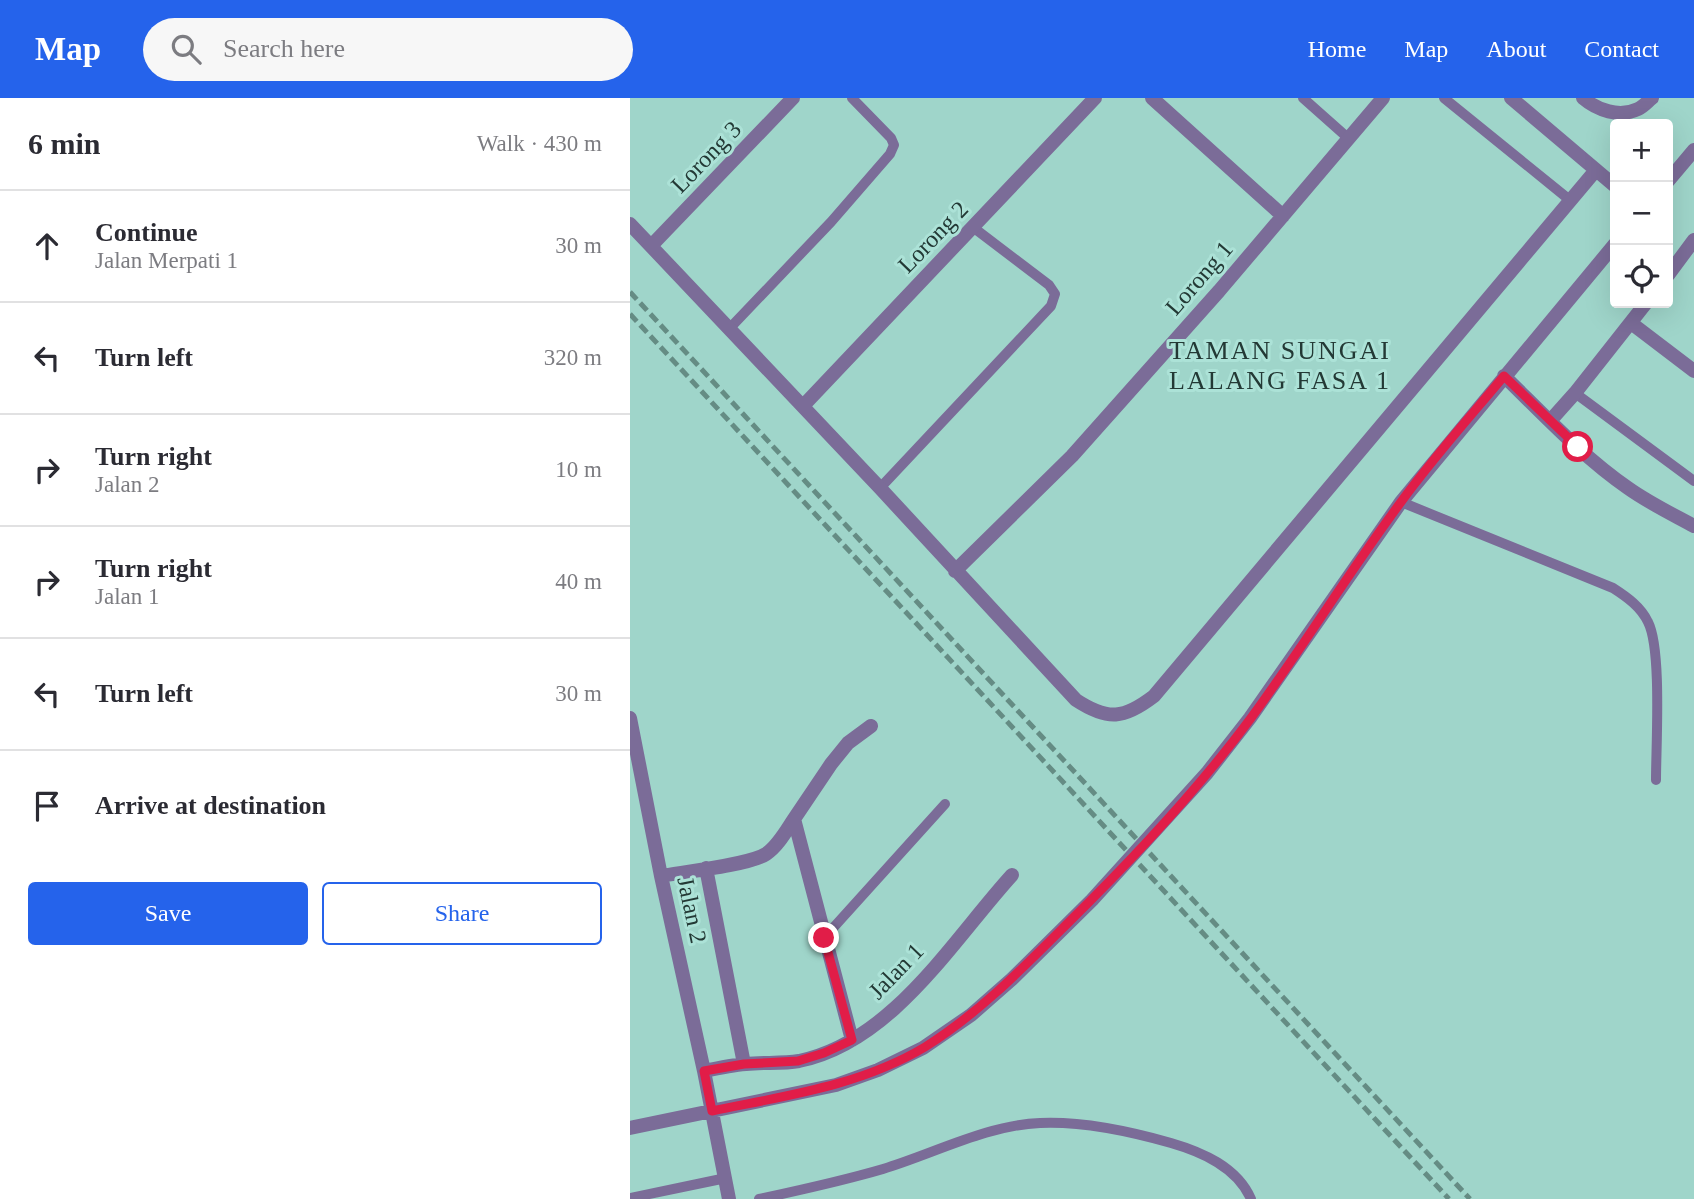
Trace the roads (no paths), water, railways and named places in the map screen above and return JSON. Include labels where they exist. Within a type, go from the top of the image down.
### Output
[{"type":"street","name":"Lorong 3","points":[[650,246],[793,98]]},
{"type":"street","name":"Lorong 2","points":[[803,406],[1095,98]]},
{"type":"street","points":[[1152,98],[1283,216]]},
{"type":"street","name":"Lorong 1","points":[[955,571],[1072,456],[1383,98]]},
{"type":"street","points":[[1511,98],[1610,182]]},
{"type":"street","points":[[1583,98],[1595,108],[1612,113],[1638,110],[1652,98]]},
{"type":"street","points":[[1673,175],[1694,150]]},
{"type":"street","points":[[630,224],[1076,700],[1094,712],[1114,715],[1133,712],[1154,696],[1597,170]]},
{"type":"street","points":[[1673,268],[1694,240]]},
{"type":"street","points":[[630,1128],[836,1085],[878,1070],[923,1048],[971,1015],[1012,979],[1092,900],[1207,774],[1250,718],[1401,502],[1614,245]]},
{"type":"street","points":[[1550,421],[1642,308]]},
{"type":"street","points":[[1631,323],[1694,371]]},
{"type":"street","points":[[1504,376],[1550,421],[1628,488],[1694,526]]},
{"type":"street","name":"Jalan 2","points":[[630,719],[729,1199]]},
{"type":"street","points":[[661,876],[765,855],[848,743],[871,726]]},
{"type":"street","points":[[794,819],[852,1040]]},
{"type":"street","points":[[706,868],[744,1064]]},
{"type":"street","name":"Jalan 1","points":[[704,1071],[744,1064],[798,1061],[852,1040],[901,1002],[1012,876]]},
{"type":"lane","points":[[729,329],[831,222],[890,155],[894,145],[891,138],[852,98]]},
{"type":"lane","points":[[1303,98],[1348,138]]},
{"type":"lane","points":[[1444,98],[1571,201]]},
{"type":"lane","points":[[880,488],[1051,306],[1055,294],[1049,285],[974,228]]},
{"type":"lane","points":[[1575,393],[1694,481]]},
{"type":"lane","points":[[1401,502],[1613,588],[1634,602],[1649,623],[1655,652],[1656,780]]},
{"type":"lane","points":[[824,938],[946,804]]},
{"type":"lane","points":[[759,1199],[884,1168],[1010,1128],[1051,1123],[1111,1129],[1200,1152],[1234,1176],[1251,1199]]},
{"type":"lane","points":[[630,1198],[726,1178]]},
{"type":"railway","points":[[630,292],[1470,1199]]},
{"type":"railway","points":[[630,314],[1449,1199]]},
{"type":"district","name":"TAMAN SUNGAI LALANG FASA 1","points":[[1280,365]]}]
